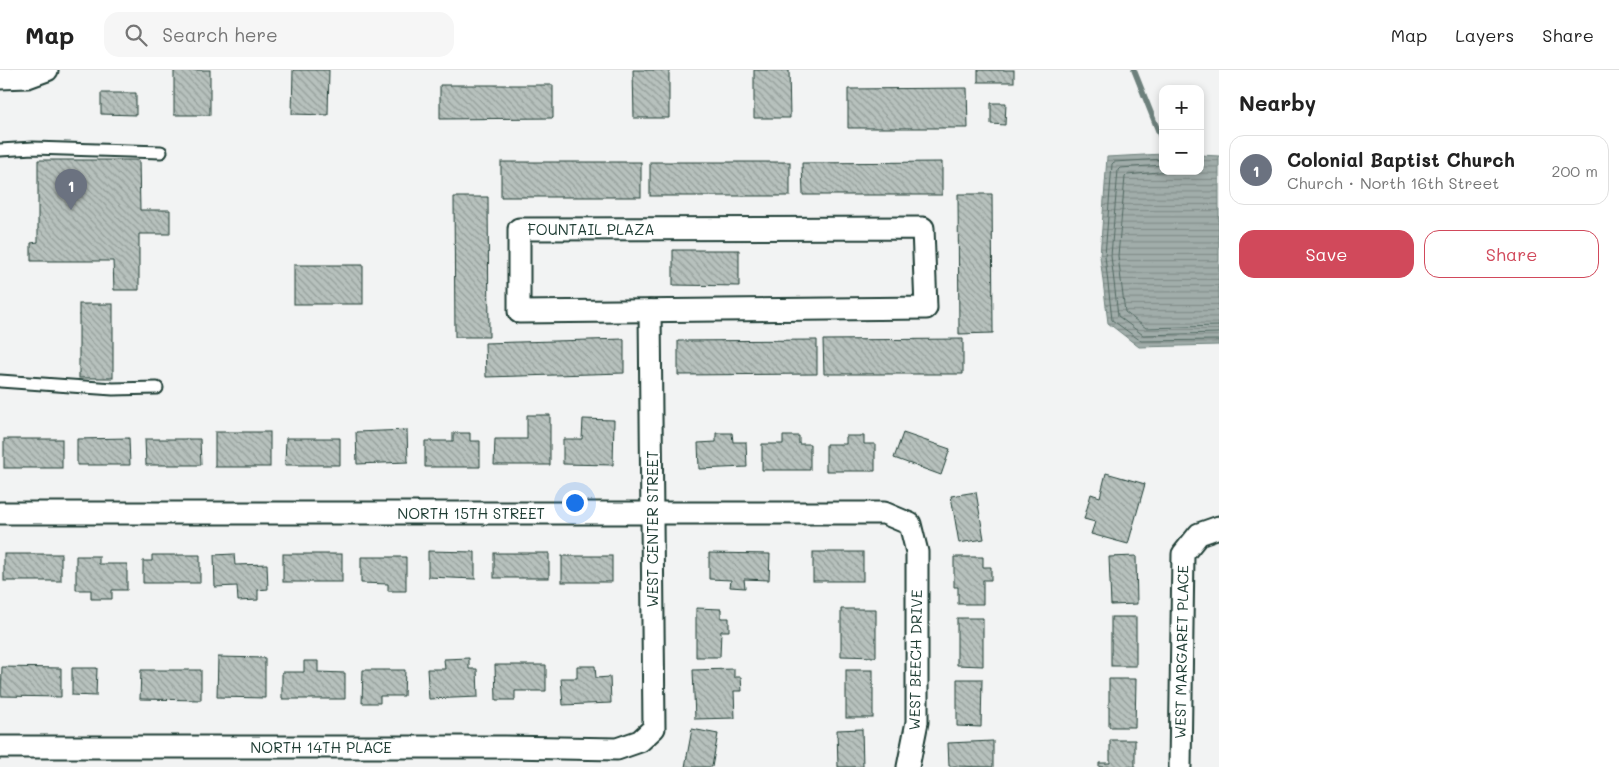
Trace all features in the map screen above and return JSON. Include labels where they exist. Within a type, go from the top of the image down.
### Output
[{"type":"street","points":[[0,78],[28,77],[47,70]]},
{"type":"street","name":"FOUNTAIL PLAZA","points":[[924,228],[926,308],[650,311],[519,312],[519,229],[924,228]]},
{"type":"street","name":"WEST CENTER STREET","points":[[640,741],[654,728],[650,311]]},
{"type":"street","name":"NORTH 15TH STREET","points":[[0,512],[652,514],[884,512],[910,524],[917,552]]},
{"type":"street","name":"WEST MARGARET PLACE","points":[[1180,767],[1183,554],[1199,534],[1219,527]]},
{"type":"street","name":"WEST BEECH DRIVE","points":[[908,767],[916,722],[917,552]]},
{"type":"street","name":"NORTH 14TH PLACE","points":[[0,747],[505,757],[617,749],[640,741]]},
{"type":"lane","points":[[0,150],[33,148],[161,152]]},
{"type":"lane","points":[[0,381],[113,389],[157,388]]},
{"type":"water","points":[[1159,154],[1159,175],[1204,175],[1204,155],[1219,156],[1219,345],[1139,347],[1108,323],[1100,256],[1107,157]]},
{"type":"building","points":[[174,70],[210,70],[210,115],[174,115]]},
{"type":"building","points":[[293,70],[329,70],[328,115],[292,114]]},
{"type":"building","points":[[633,70],[669,70],[669,118],[634,118]]},
{"type":"building","points":[[754,70],[789,70],[790,118],[754,118]]},
{"type":"building","points":[[978,70],[1014,70],[1014,82],[978,82]]},
{"type":"building","points":[[440,85],[553,85],[553,118],[440,119]]},
{"type":"building","points":[[967,88],[968,128],[848,128],[848,89]]},
{"type":"building","points":[[101,93],[136,93],[136,115],[101,114]]},
{"type":"building","points":[[991,103],[1006,103],[1005,125],[991,124]]},
{"type":"building","points":[[38,160],[139,160],[140,210],[170,210],[170,234],[139,234],[139,290],[114,290],[113,261],[31,261],[31,243],[38,242]]},
{"type":"building","points":[[501,162],[641,162],[641,197],[501,197]]},
{"type":"building","points":[[650,162],[790,162],[790,196],[650,196]]},
{"type":"building","points":[[942,162],[942,195],[803,195],[802,163]]},
{"type":"building","points":[[958,194],[992,194],[993,333],[959,334]]},
{"type":"building","points":[[454,197],[488,197],[489,337],[455,337]]},
{"type":"building","points":[[673,250],[739,250],[739,286],[673,285]]},
{"type":"building","points":[[294,265],[363,265],[363,304],[294,304]]},
{"type":"building","points":[[79,304],[113,304],[113,378],[79,378]]},
{"type":"building","points":[[624,339],[624,373],[486,377],[485,343]]},
{"type":"building","points":[[963,339],[963,374],[824,374],[823,340]]},
{"type":"building","points":[[817,340],[817,374],[678,375],[678,341]]},
{"type":"building","points":[[527,415],[550,415],[550,465],[494,465],[495,439],[527,439]]},
{"type":"building","points":[[583,419],[614,420],[613,465],[563,464],[563,439],[582,439]]},
{"type":"building","points":[[407,430],[408,462],[357,464],[356,432]]},
{"type":"building","points":[[215,432],[270,432],[270,467],[215,467]]},
{"type":"building","points":[[453,433],[470,433],[470,441],[480,441],[480,467],[425,467],[425,441],[453,441]]},
{"type":"building","points":[[716,433],[732,433],[733,442],[746,442],[747,467],[699,469],[698,443],[716,442]]},
{"type":"building","points":[[903,433],[950,449],[941,475],[894,458]]},
{"type":"building","points":[[783,436],[799,436],[799,444],[810,444],[810,470],[762,470],[762,444],[783,444]]},
{"type":"building","points":[[846,436],[864,436],[864,444],[875,444],[875,471],[826,471],[826,444],[846,444]]},
{"type":"building","points":[[129,438],[130,465],[77,465],[77,439]]},
{"type":"building","points":[[286,438],[340,438],[340,465],[285,465]]},
{"type":"building","points":[[4,439],[62,439],[62,468],[4,468]]},
{"type":"building","points":[[145,439],[200,439],[201,465],[146,465]]},
{"type":"building","points":[[1106,473],[1145,484],[1128,544],[1091,534],[1095,522],[1084,519],[1091,494],[1100,497]]},
{"type":"building","points":[[976,492],[984,539],[959,543],[951,496]]},
{"type":"building","points":[[428,551],[475,552],[475,579],[428,577]]},
{"type":"building","points":[[813,552],[863,552],[863,581],[813,581]]},
{"type":"building","points":[[494,553],[549,553],[549,578],[494,578]]},
{"type":"building","points":[[709,553],[770,554],[769,580],[744,579],[745,588],[730,587],[731,580],[709,579]]},
{"type":"building","points":[[4,554],[61,554],[61,581],[4,581]]},
{"type":"building","points":[[234,554],[235,565],[267,564],[268,589],[258,590],[258,600],[238,601],[237,586],[215,587],[214,555]]},
{"type":"building","points":[[283,554],[342,554],[342,582],[283,582]]},
{"type":"building","points":[[152,555],[200,555],[200,583],[143,583],[143,561],[152,561]]},
{"type":"building","points":[[76,556],[99,556],[99,564],[127,564],[127,590],[112,590],[112,599],[91,599],[91,590],[76,590]]},
{"type":"building","points":[[562,556],[612,556],[612,582],[562,582]]},
{"type":"building","points":[[1136,556],[1137,604],[1111,605],[1109,557]]},
{"type":"building","points":[[361,557],[406,557],[406,591],[388,591],[388,584],[361,583]]},
{"type":"building","points":[[954,557],[983,557],[983,567],[991,567],[991,580],[983,580],[983,604],[958,604],[958,587],[954,587]]},
{"type":"building","points":[[696,608],[721,609],[721,618],[729,618],[729,631],[721,631],[720,657],[696,657]]},
{"type":"building","points":[[841,609],[876,609],[876,657],[841,656]]},
{"type":"building","points":[[1111,617],[1136,617],[1136,666],[1111,666]]},
{"type":"building","points":[[957,618],[983,618],[983,666],[957,665]]},
{"type":"building","points":[[218,657],[265,658],[265,698],[217,697]]},
{"type":"building","points":[[469,658],[469,669],[477,669],[478,697],[429,699],[427,669],[445,669],[444,659]]},
{"type":"building","points":[[304,661],[318,661],[318,672],[345,673],[345,699],[282,699],[282,672],[304,672]]},
{"type":"building","points":[[495,665],[546,665],[546,691],[515,691],[515,700],[496,700]]},
{"type":"building","points":[[577,666],[595,666],[596,678],[610,677],[611,703],[563,705],[561,678],[577,678]]},
{"type":"building","points":[[2,667],[61,668],[61,697],[1,696]]},
{"type":"building","points":[[72,668],[97,668],[96,696],[72,695]]},
{"type":"building","points":[[734,669],[734,677],[741,677],[742,691],[734,691],[735,718],[695,719],[693,670]]},
{"type":"building","points":[[141,670],[201,670],[201,700],[140,699]]},
{"type":"building","points":[[363,670],[405,670],[404,696],[380,696],[380,703],[362,703]]},
{"type":"building","points":[[846,670],[873,670],[873,718],[846,718]]},
{"type":"building","points":[[957,679],[982,679],[981,727],[957,726]]},
{"type":"building","points":[[1109,679],[1136,679],[1135,727],[1109,727]]},
{"type":"building","points":[[692,729],[718,734],[712,767],[685,767]]},
{"type":"building","points":[[862,729],[863,767],[838,767],[837,730]]},
{"type":"building","points":[[1110,740],[1135,740],[1135,767],[1099,767],[1099,763],[1110,763]]},
{"type":"building","points":[[993,741],[993,767],[949,766],[948,743]]},
{"type":"waterway","points":[[1134,70],[1159,133]]},
{"type":"place","name":"Colonial Baptist Church","points":[[71,210]]}]
